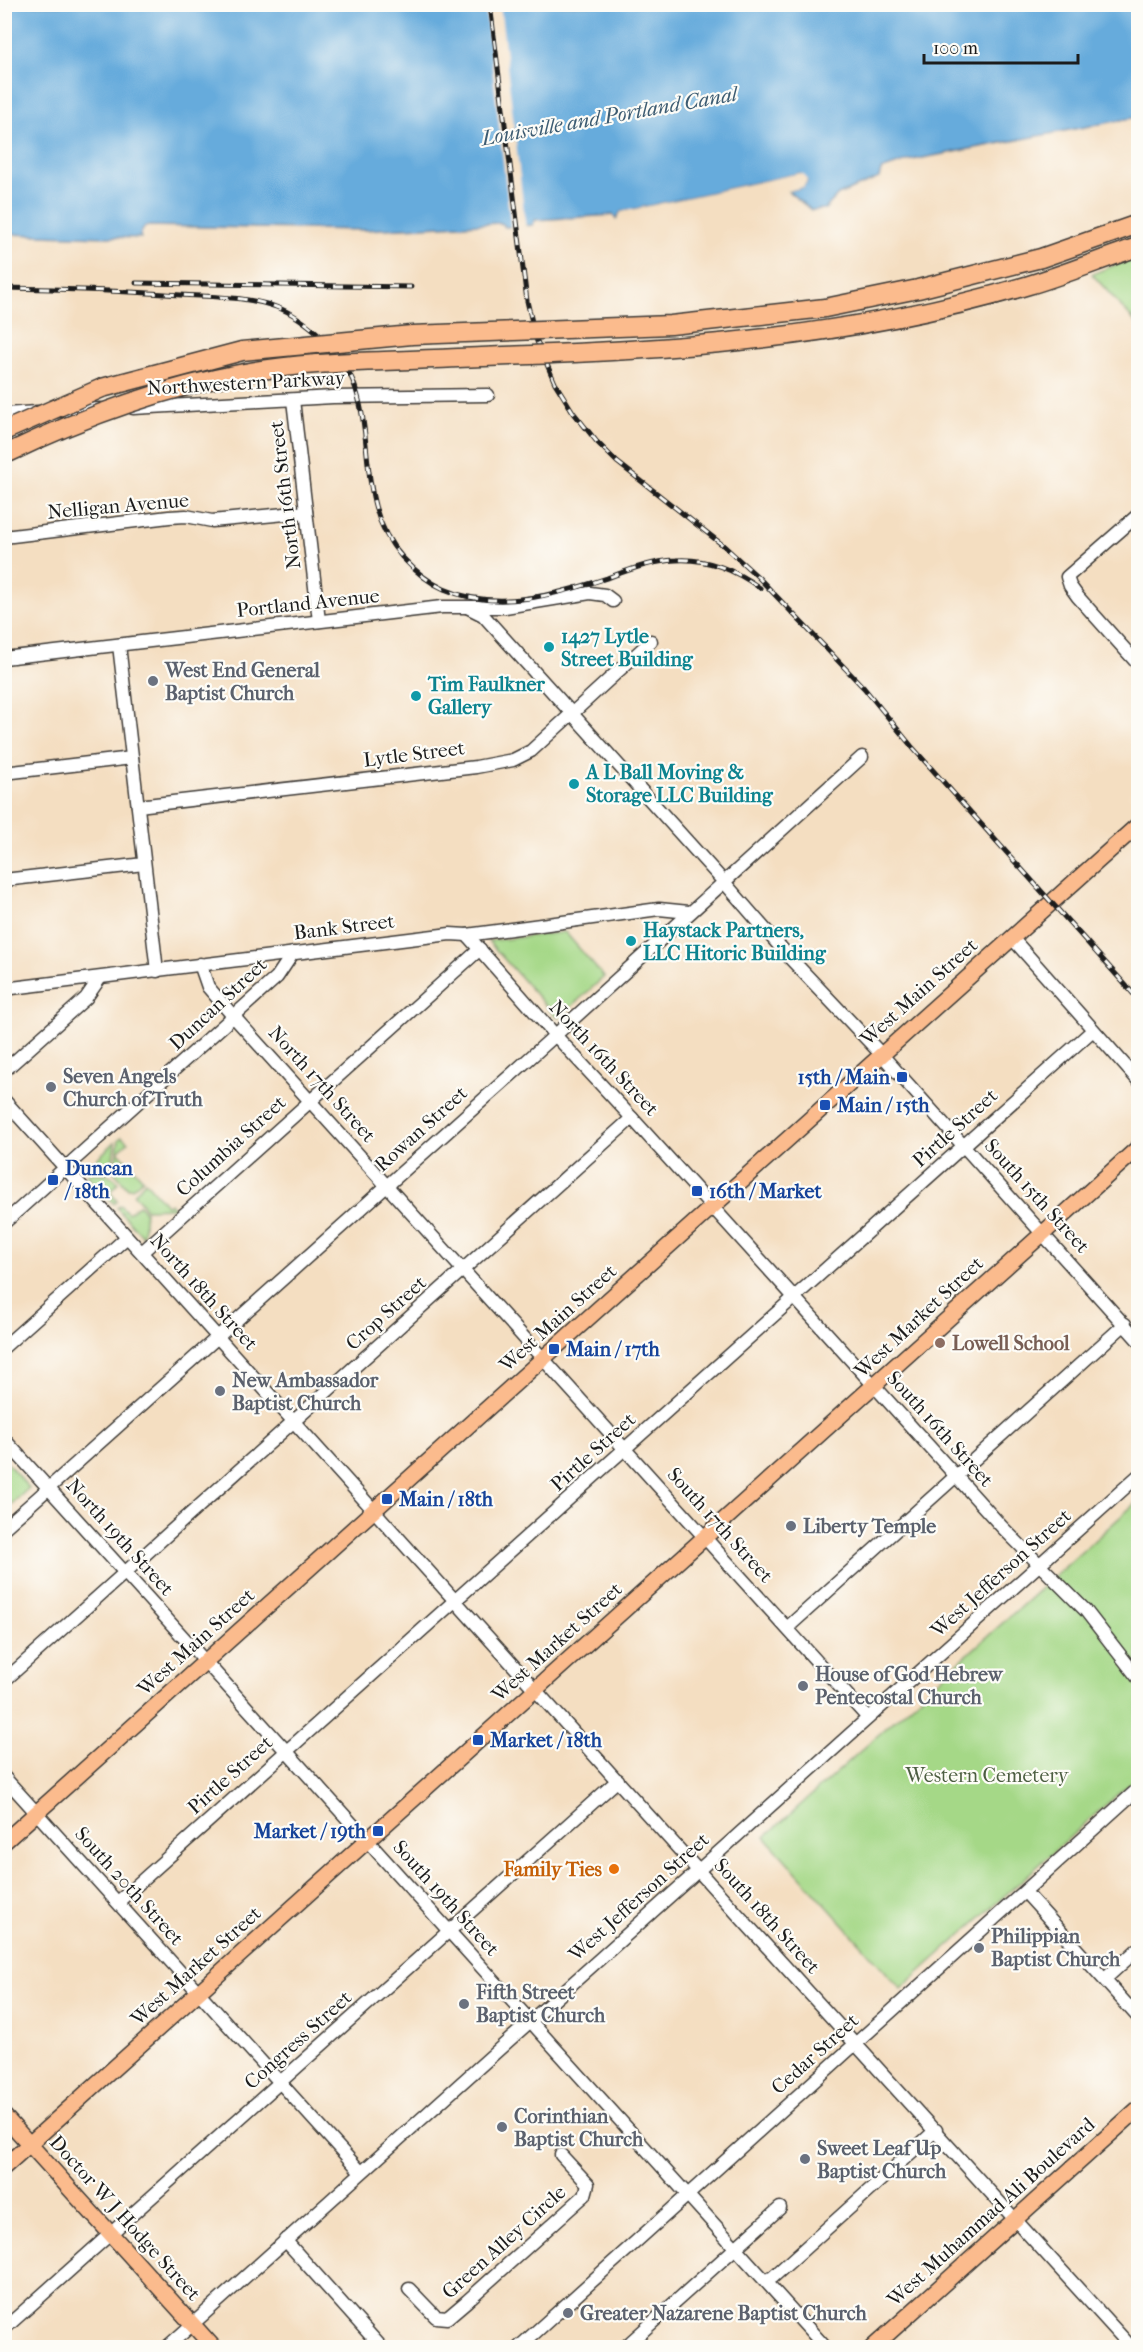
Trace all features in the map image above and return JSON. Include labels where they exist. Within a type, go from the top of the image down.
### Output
[{"type":"highway","points":[[4,431],[102,388],[242,351],[412,335],[671,325],[825,308],[918,289],[1041,258],[1138,224]]},
{"type":"highway","points":[[8,453],[35,440],[143,398],[246,372],[323,363],[660,348],[769,338],[921,312],[1028,285],[1138,247]]},
{"type":"main road","name":"West Main Street","points":[[4,1842],[1138,825]]},
{"type":"main road","name":"West Market Street","points":[[4,2167],[1138,1148]]},
{"type":"main road","name":"West Muhammad Ali Boulevard","points":[[872,2348],[1138,2109]]},
{"type":"main road","name":"Doctor W J Hodge Street","points":[[4,2116],[214,2348]]},
{"type":"street","name":"Northwestern Parkway","points":[[4,414],[293,400],[488,395]]},
{"type":"street","name":"North 16th Street","points":[[293,400],[319,621]]},
{"type":"street","name":"Nelligan Avenue","points":[[4,537],[169,517],[186,516],[212,521],[306,512]]},
{"type":"street","points":[[1138,515],[1067,577],[1078,597],[1138,664]]},
{"type":"street","name":"Portland Avenue","points":[[4,658],[442,607],[505,607],[590,593],[605,595],[613,602]]},
{"type":"street","name":"South 15th Street","points":[[467,607],[483,615],[790,958],[881,1054],[1138,1340]]},
{"type":"street","name":"Lytle Street","points":[[138,807],[513,760],[531,751],[651,641]]},
{"type":"street","points":[[119,645],[157,970]]},
{"type":"street","name":"Rowan Street","points":[[4,1528],[862,757]]},
{"type":"street","points":[[4,773],[132,758]]},
{"type":"street","points":[[4,880],[144,864]]},
{"type":"street","name":"Bank Street","points":[[4,989],[450,934],[467,935],[659,909],[689,912]]},
{"type":"street","name":"North 16th Street","points":[[467,935],[713,1208]]},
{"type":"street","points":[[1012,938],[1138,1080]]},
{"type":"street","name":"Columbia Street","points":[[142,1252],[480,949]]},
{"type":"street","name":"Duncan Street","points":[[4,1223],[278,977],[292,953]]},
{"type":"street","name":"North 17th Street","points":[[200,964],[208,987],[234,1017],[543,1359]]},
{"type":"street","points":[[4,1071],[86,998],[100,978]]},
{"type":"street","name":"Pirtle Street","points":[[118,1902],[1093,1030]]},
{"type":"street","name":"North 18th Street","points":[[4,1100],[375,1510]]},
{"type":"street","name":"Crop Street","points":[[4,1681],[632,1118]]},
{"type":"street","name":"South 16th Street","points":[[713,1208],[956,1476],[1099,1625],[1138,1678]]},
{"type":"street","points":[[4,1347],[128,1237]]},
{"type":"street","points":[[787,1628],[1125,1324]]},
{"type":"street","name":"South 17th Street","points":[[543,1359],[868,1718]]},
{"type":"street","name":"North 19th Street","points":[[4,1438],[206,1661]]},
{"type":"street","name":"West Jefferson Street","points":[[166,2348],[1138,1476]]},
{"type":"street","name":"South 18th Street","points":[[375,1510],[1132,2348]]},
{"type":"street","name":"South 19th Street","points":[[206,1661],[826,2348]]},
{"type":"street","name":"South 20th Street","points":[[4,1777],[361,2172]]},
{"type":"street","name":"Congress Street","points":[[4,2328],[618,1780]]},
{"type":"street","name":"Cedar Street","points":[[518,2348],[1138,1789]]},
{"type":"street","points":[[1025,1892],[1138,2017]]},
{"type":"street","points":[[1104,1979],[1138,1949]]},
{"type":"street","points":[[766,2281],[936,2130]]},
{"type":"street","name":"Green Alley Circle","points":[[409,2289],[436,2317],[447,2319],[585,2195],[588,2184],[561,2155]]},
{"type":"street","points":[[624,2348],[780,2208]]},
{"type":"street","points":[[285,2240],[382,2348]]},
{"type":"green space","points":[[1138,256],[1138,325],[1092,274]]},
{"type":"green space","points":[[565,932],[604,977],[560,1017],[555,1016],[488,941]]},
{"type":"green space","points":[[122,1137],[128,1142],[118,1151],[143,1179],[132,1188],[128,1188],[114,1172],[119,1139]]},
{"type":"green space","points":[[115,1142],[112,1168],[107,1170],[108,1172],[86,1169]]},
{"type":"green space","points":[[88,1173],[105,1174],[115,1179],[118,1183],[110,1192],[117,1201],[114,1204],[87,1175]]},
{"type":"green space","points":[[145,1181],[167,1206],[170,1203],[174,1208],[146,1209],[134,1194]]},
{"type":"green space","points":[[120,1205],[128,1213],[139,1205],[145,1211],[143,1237],[117,1208]]},
{"type":"green space","points":[[5,1460],[29,1488],[4,1510]]},
{"type":"green space","name":"Western Cemetery","points":[[1138,1501],[1138,1776],[901,1989],[765,1837]]},
{"type":"water","name":"Louisville and Portland Canal","points":[[5,5],[1138,5],[1138,117],[907,161],[881,170],[879,178],[838,195],[825,209],[811,210],[788,191],[803,187],[807,181],[800,173],[621,212],[616,219],[613,215],[535,220],[533,225],[505,227],[500,223],[364,230],[145,226],[140,235],[141,238],[5,234]]},
{"type":"pier","points":[[485,5],[500,5],[526,229],[511,230]]},
{"type":"pier","points":[[800,173],[805,175],[807,181],[803,187],[788,191],[786,190],[801,185],[800,176],[623,215],[619,221],[618,218],[621,212]]},
{"type":"railway","points":[[490,4],[527,301],[536,339],[555,383],[573,412],[597,442],[617,462],[724,546],[758,577],[864,688],[913,748],[1138,999]]},
{"type":"railway","points":[[136,283],[411,287]]},
{"type":"railway","points":[[4,288],[115,291],[241,299],[276,307],[301,320],[332,347],[344,363],[353,381],[364,426],[372,494],[378,516],[388,537],[411,566],[444,589],[464,596],[484,599],[526,599],[567,590],[649,564],[687,560],[720,566],[760,588]]},
{"type":"place","name":"1427 Lytle Street Building","points":[[549,647]]},
{"type":"place","name":"West End General Baptist Church","points":[[153,681]]},
{"type":"place","name":"Tim Faulkner Gallery","points":[[416,696]]},
{"type":"place","name":"A L Ball Moving & Storage LLC Building","points":[[574,784]]},
{"type":"place","name":"Haystack Partners, LLC Hitoric Building","points":[[631,941]]},
{"type":"place","name":"15th / Main","points":[[902,1077]]},
{"type":"place","name":"Seven Angels Church of Truth","points":[[51,1087]]},
{"type":"place","name":"Main / 15th","points":[[825,1105]]},
{"type":"place","name":"Duncan / 18th","points":[[53,1180]]},
{"type":"place","name":"16th / Market","points":[[697,1191]]},
{"type":"place","name":"Lowell School","points":[[940,1343]]},
{"type":"place","name":"Main / 17th","points":[[554,1349]]},
{"type":"place","name":"New Ambassador Baptist Church","points":[[220,1391]]},
{"type":"place","name":"Main / 18th","points":[[387,1499]]},
{"type":"place","name":"Liberty Temple","points":[[791,1526]]},
{"type":"place","name":"House of God Hebrew Pentecostal Church","points":[[803,1686]]},
{"type":"place","name":"Market / 18th","points":[[478,1740]]},
{"type":"place","name":"Market / 19th","points":[[378,1831]]},
{"type":"place","name":"Family Ties","points":[[614,1869]]},
{"type":"place","name":"Philippian Baptist Church","points":[[979,1948]]},
{"type":"place","name":"Fifth Street Baptist Church","points":[[464,2004]]},
{"type":"place","name":"Corinthian Baptist Church","points":[[502,2127]]},
{"type":"place","name":"Sweet Leaf Up Baptist Church","points":[[805,2159]]},
{"type":"place","name":"Greater Nazarene Baptist Church","points":[[568,2313]]}]
